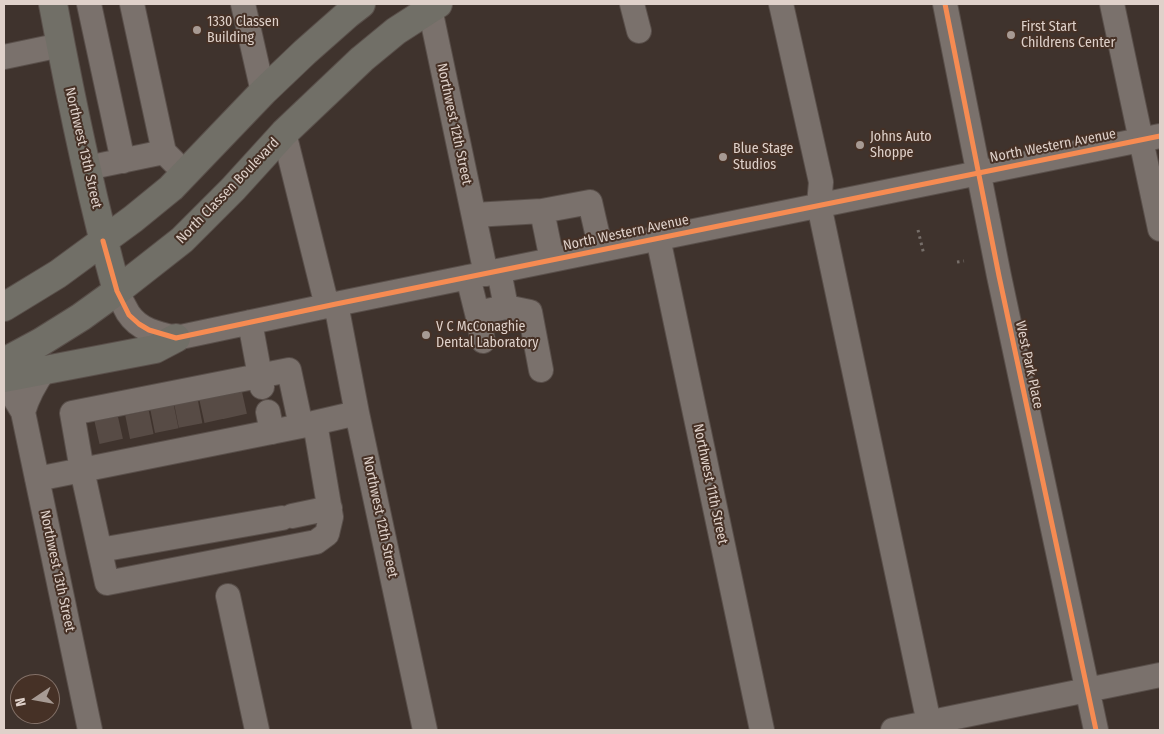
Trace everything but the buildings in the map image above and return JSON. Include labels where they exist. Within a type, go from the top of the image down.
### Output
[{"type":"main road","name":"Northwest 13th Street","points":[[53,4],[103,241],[116,291]]},
{"type":"main road","points":[[4,307],[58,274],[133,219],[171,188],[263,92],[305,52],[361,4]]},
{"type":"main road","name":"North Classen Boulevard","points":[[4,362],[42,342],[81,317],[182,240],[233,189],[284,133],[362,59],[396,31],[432,6]]},
{"type":"main road","points":[[4,378],[155,349],[176,338]]},
{"type":"street","points":[[89,4],[123,161]]},
{"type":"street","points":[[132,4],[164,152],[186,173]]},
{"type":"street","points":[[243,4],[263,92]]},
{"type":"street","points":[[632,4],[639,31]]},
{"type":"street","points":[[781,4],[821,182],[820,205],[929,723]]},
{"type":"street","name":"West Park Place","points":[[944,4],[1001,286],[1096,730]]},
{"type":"street","points":[[1112,4],[1151,138],[1160,229]]},
{"type":"street","name":"Northwest 12th Street","points":[[432,6],[484,274]]},
{"type":"street","points":[[4,57],[61,45]]},
{"type":"street","name":"Northwest 12th Street","points":[[284,133],[332,305],[358,413],[425,730]]},
{"type":"street","name":"North Western Avenue","points":[[116,291],[129,315],[139,324],[157,334],[176,338],[1151,138]]},
{"type":"street","points":[[87,168],[164,152]]},
{"type":"street","points":[[474,215],[542,211],[590,202],[601,250]]},
{"type":"street","points":[[542,211],[552,260]]},
{"type":"street","name":"Northwest 11th Street","points":[[658,238],[762,730]]},
{"type":"street","points":[[484,274],[506,307]]},
{"type":"street","points":[[483,341],[477,313],[484,274]]},
{"type":"street","points":[[477,313],[506,307],[530,312],[541,370]]},
{"type":"street","points":[[250,322],[262,381]]},
{"type":"street","points":[[23,412],[27,397],[35,382],[45,370]]},
{"type":"street","points":[[289,370],[308,425],[330,508],[331,517],[327,534],[316,542],[107,583],[82,470],[72,413],[105,412],[135,407],[262,381],[289,370]]},
{"type":"street","name":"Northwest 13th Street","points":[[4,385],[9,389],[23,412],[90,730]]},
{"type":"street","points":[[37,479],[82,470],[113,454],[270,422],[308,425],[358,413]]},
{"type":"street","points":[[100,550],[330,508]]},
{"type":"street","points":[[228,596],[257,730]]},
{"type":"street","points":[[893,730],[1160,675]]},
{"type":"path","points":[[918,230],[924,255]]},
{"type":"path","points":[[957,262],[964,260]]},
{"type":"tunnel","points":[[230,393],[240,438]]},
{"type":"tunnel","points":[[211,397],[221,442]]},
{"type":"tunnel","points":[[186,402],[195,448]]},
{"type":"tunnel","points":[[162,407],[171,452]]},
{"type":"tunnel","points":[[137,413],[146,457]]},
{"type":"tunnel","points":[[106,418],[112,445]]},
{"type":"cycle path","points":[[945,4],[999,276],[1096,730]]},
{"type":"cycle path","points":[[103,241],[117,291],[129,315],[149,330],[176,338],[1160,136]]},
{"type":"place","name":"1330 Classen Building","points":[[197,30]]},
{"type":"place","name":"First Start Childrens Center","points":[[1011,35]]},
{"type":"place","name":"Johns Auto Shoppe","points":[[860,145]]},
{"type":"place","name":"Blue Stage Studios","points":[[723,157]]},
{"type":"place","name":"V C McConaghie Dental Laboratory","points":[[426,335]]}]
